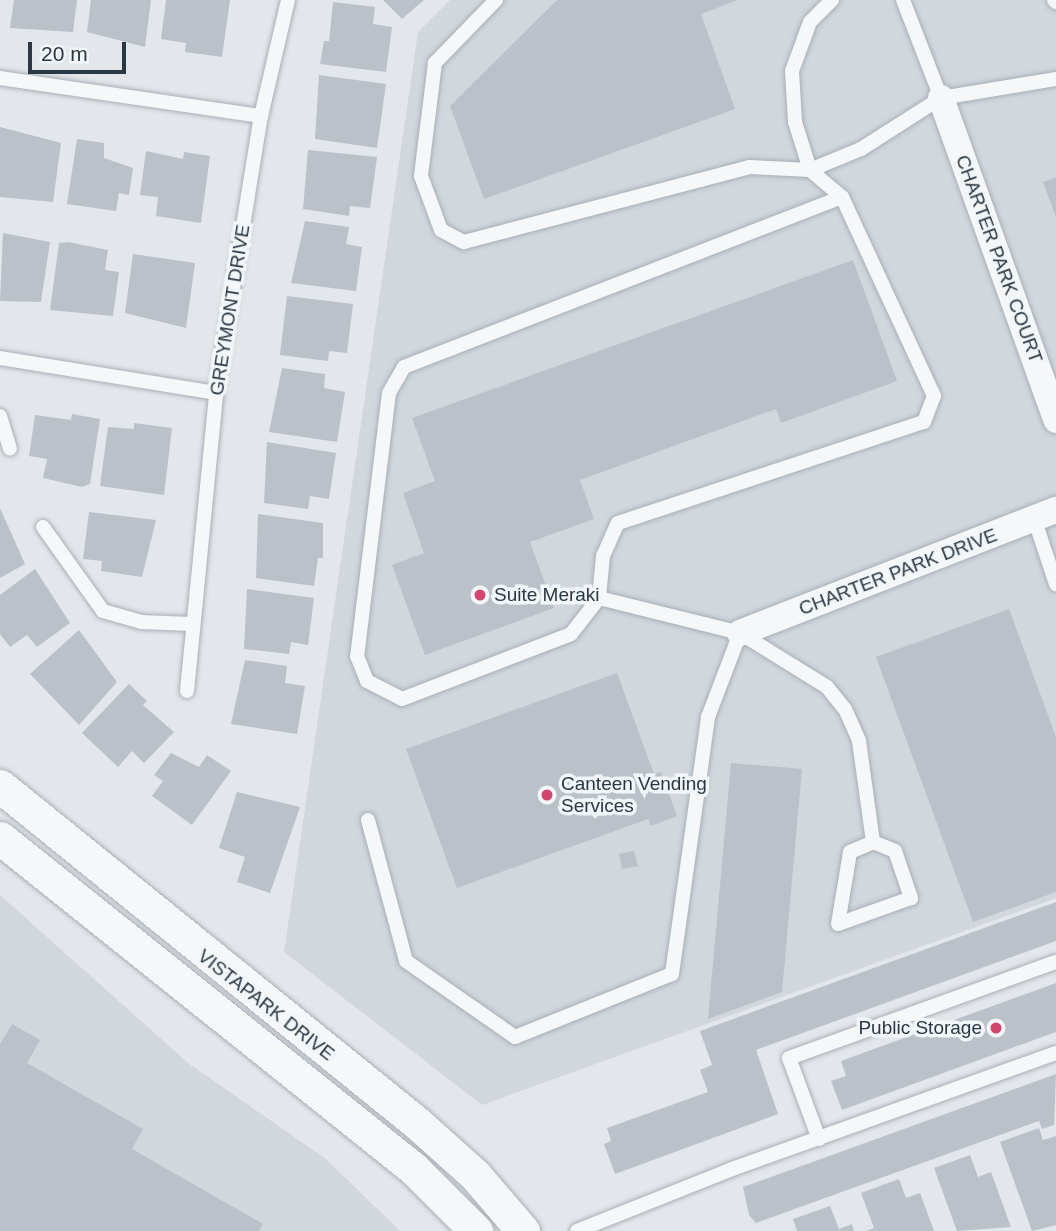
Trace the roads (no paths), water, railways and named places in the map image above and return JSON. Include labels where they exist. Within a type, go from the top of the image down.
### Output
[{"type":"street","name":"CHARTER PARK COURT","points":[[942,98],[1056,420]]},
{"type":"street","name":"CHARTER PARK DRIVE","points":[[740,633],[1045,514]]},
{"type":"street","name":"VISTAPARK DRIVE","points":[[3,796],[416,1123],[474,1175],[523,1231]]},
{"type":"street","name":"VISTAPARK DRIVE","points":[[0,838],[414,1169],[476,1231]]},
{"type":"lane","name":"GREYMONT DRIVE","points":[[187,691],[216,393],[261,116],[288,0]]},
{"type":"lane","points":[[496,0],[435,63],[421,176],[442,230],[464,242],[749,167],[810,170],[861,149],[942,98],[1056,79]]},
{"type":"lane","points":[[832,0],[810,22],[792,71],[794,122],[810,170],[842,197],[934,396],[925,422],[618,523],[603,556],[599,598],[571,634],[402,699],[367,681],[357,656],[389,393],[404,367],[842,197]]},
{"type":"lane","points":[[903,0],[942,98]]},
{"type":"lane","points":[[0,78],[261,116]]},
{"type":"lane","points":[[0,358],[216,393]]},
{"type":"lane","points":[[0,416],[10,449]]},
{"type":"lane","points":[[1045,514],[1056,584]]},
{"type":"lane","points":[[43,527],[103,611],[141,622],[192,624]]},
{"type":"lane","points":[[599,598],[740,633],[827,687],[845,709],[859,741],[873,842]]},
{"type":"lane","points":[[369,820],[406,961],[515,1037],[672,974],[708,718],[740,633]]},
{"type":"lane","points":[[873,842],[895,851],[911,898],[838,924],[850,852],[873,842]]},
{"type":"lane","points":[[819,1139],[789,1058],[1056,962]]},
{"type":"lane","points":[[577,1231],[1056,1053]]},
{"type":"place","name":"Suite Meraki","points":[[480,595]]},
{"type":"place","name":"Canteen Vending Services","points":[[547,795]]},
{"type":"place","name":"Public Storage","points":[[996,1028]]}]
